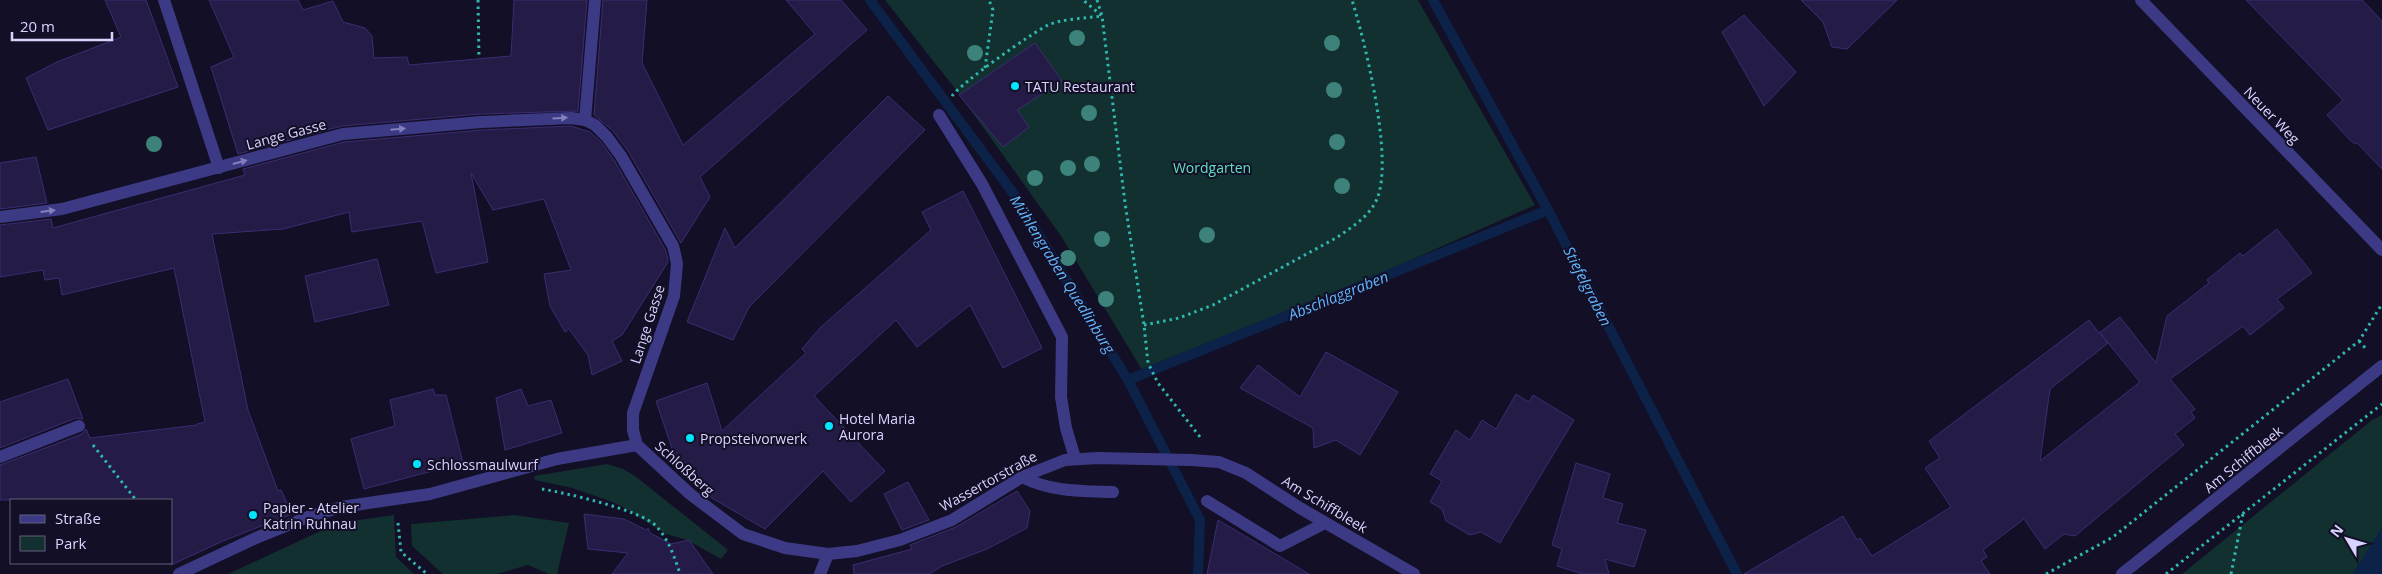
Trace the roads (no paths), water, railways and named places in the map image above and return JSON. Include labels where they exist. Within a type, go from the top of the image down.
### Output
[{"type":"street","points":[[164,0],[219,168]]},
{"type":"street","points":[[586,120],[595,0]]},
{"type":"street","name":"Neuer Weg","points":[[2141,0],[2382,250]]},
{"type":"street","points":[[939,115],[982,184],[1062,337],[1060,396],[1066,428],[1075,458]]},
{"type":"street","name":"Lange Gasse","points":[[0,217],[62,209],[343,134],[481,122],[571,118],[586,120],[601,131],[621,156],[673,246],[677,264],[674,296],[634,413],[633,430],[637,445]]},
{"type":"street","name":"Am Schiffbleek","points":[[2122,574],[2382,366]]},
{"type":"street","points":[[0,457],[79,426]]},
{"type":"street","name":"Schloßberg","points":[[179,574],[256,538],[308,517],[341,507],[430,494],[557,459],[637,445],[690,494],[743,534],[785,548],[828,554]]},
{"type":"street","name":"Wassertorstraße","points":[[828,554],[878,547],[929,529],[952,520],[1022,477],[1047,466],[1075,458],[1219,462]]},
{"type":"street","name":"Am Schiffbleek","points":[[1219,462],[1246,473],[1325,523],[1414,574]]},
{"type":"street","points":[[1022,477],[1038,486],[1061,490],[1113,492]]},
{"type":"street","points":[[1207,501],[1280,546],[1325,523]]},
{"type":"street","points":[[820,574],[828,554]]},
{"type":"water","points":[[2382,528],[2382,574],[2353,574]]},
{"type":"waterway","name":"Mühlengraben Quedlinburg","points":[[870,0],[1013,193],[1128,380],[1200,520],[1198,574]]},
{"type":"waterway","name":"Stiefelgraben","points":[[1433,0],[1548,210],[1737,574]]},
{"type":"waterway","name":"Abschlaggraben","points":[[1128,380],[1548,210]]},
{"type":"place","name":"TATU Restaurant","points":[[1015,86]]},
{"type":"place","name":"Hotel Maria Aurora","points":[[829,426]]},
{"type":"place","name":"Propsteivorwerk","points":[[690,438]]},
{"type":"place","name":"Schlossmaulwurf","points":[[417,464]]},
{"type":"place","name":"Papier - Atelier Katrin Ruhnau","points":[[253,515]]},
{"type":"park label","name":"Wordgarten","points":[[1212,167]]}]
